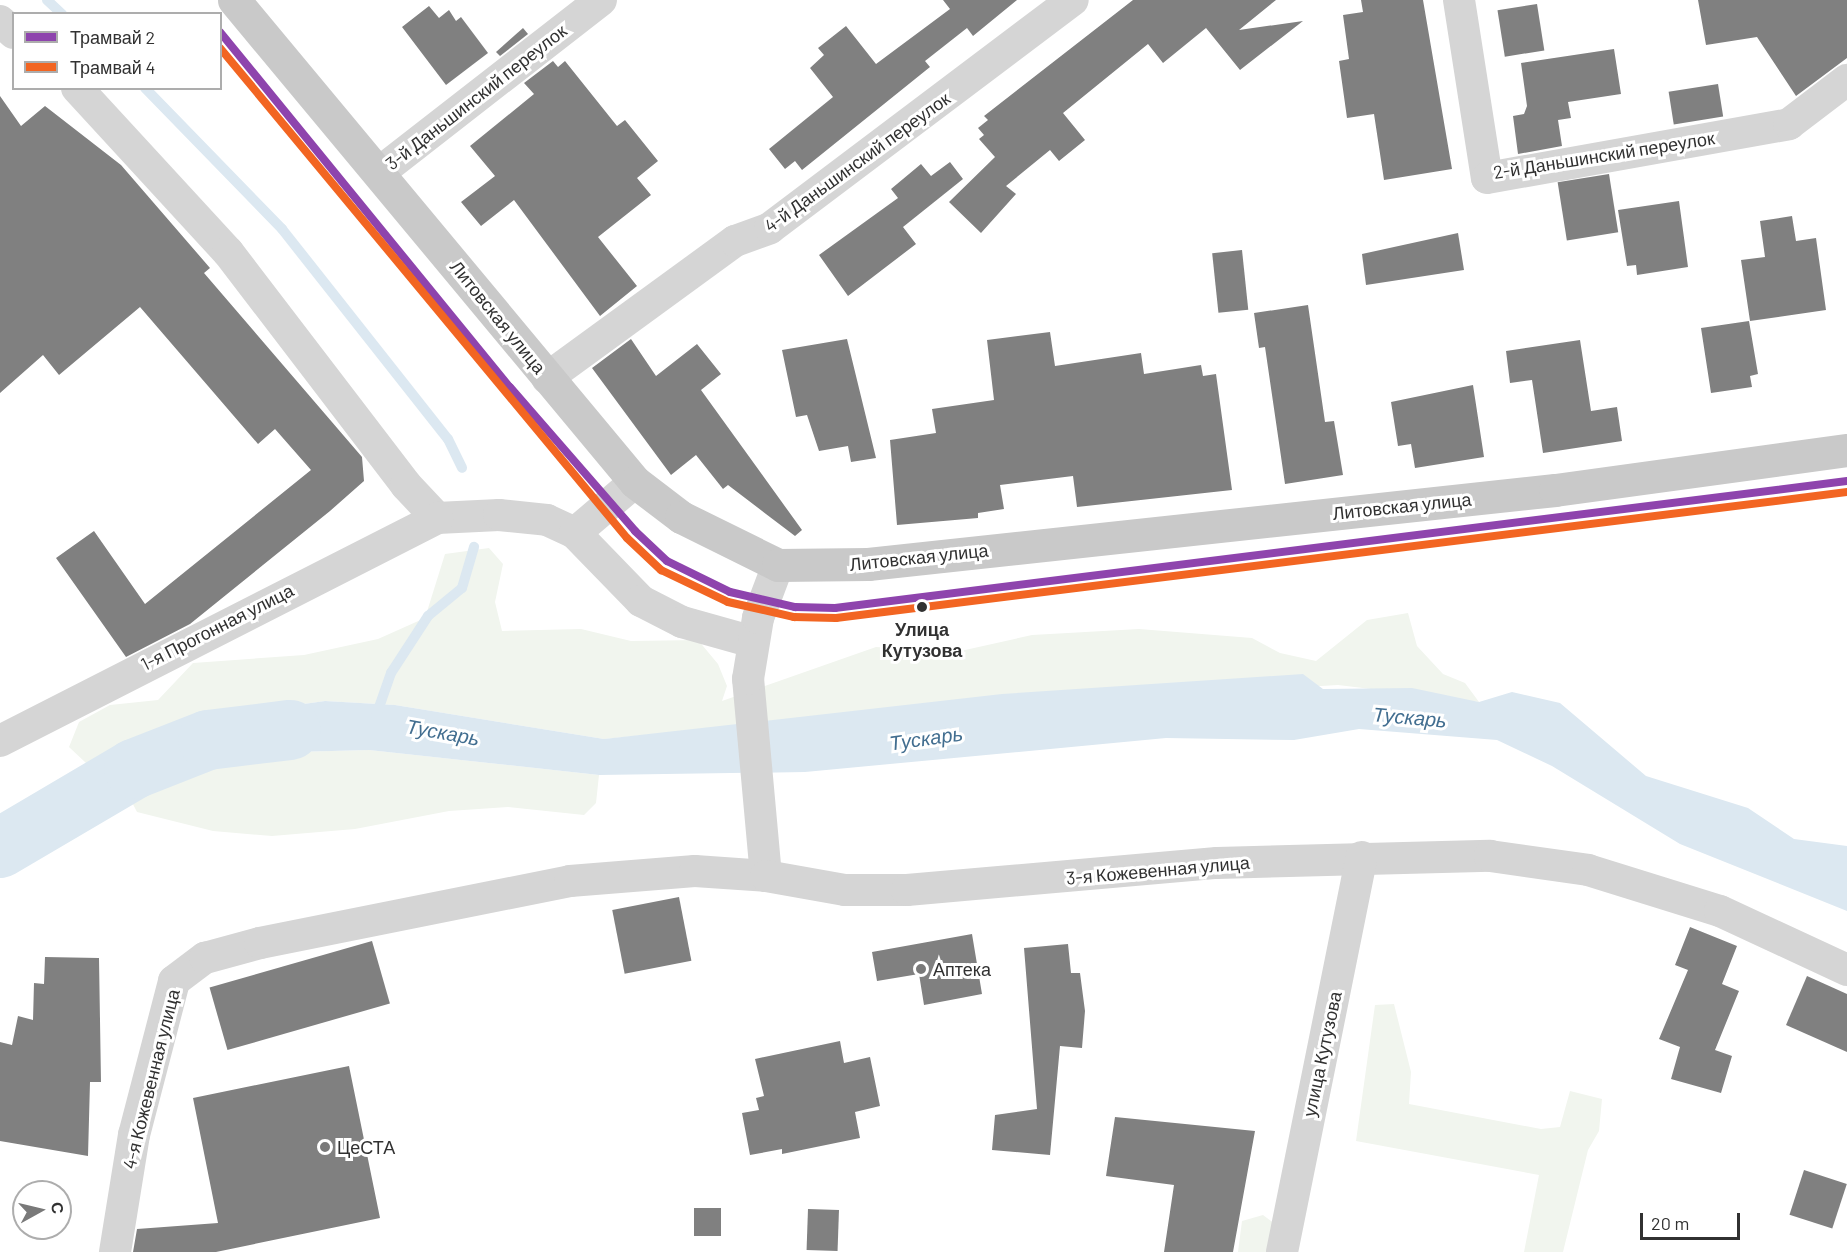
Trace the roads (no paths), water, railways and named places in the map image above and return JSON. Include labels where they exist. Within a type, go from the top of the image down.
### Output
[{"type":"main road","name":"Литовская улица","points":[[234,0],[380,172],[547,378],[635,482],[681,517],[778,565],[868,564],[1555,490],[1847,450]]},
{"type":"street","name":"3-й Даньшинский переулок","points":[[380,172],[601,0]]},
{"type":"street","name":"4-й Даньшинский переулок","points":[[547,378],[735,242],[770,228],[1073,0]]},
{"type":"street","name":"2-й Даньшинский переулок","points":[[1459,0],[1487,178],[1789,124],[1847,80]]},
{"type":"street","points":[[0,21],[12,31]]},
{"type":"street","points":[[79,90],[228,252],[406,485],[437,518],[518,517],[547,520],[574,533],[641,601],[682,622],[753,642]]},
{"type":"street","points":[[574,533],[635,482]]},
{"type":"street","name":"1-я Прогонная улица","points":[[0,741],[437,518]]},
{"type":"street","points":[[766,876],[748,679],[753,642],[778,565]]},
{"type":"street","name":"3-я Кожевенная улица","points":[[453,900],[582,880],[695,871],[766,876],[845,891],[907,890],[1362,857],[1490,856],[1588,870],[1720,911],[1847,970]]},
{"type":"street","name":"улица Кутузова","points":[[1282,1252],[1362,857]]},
{"type":"street","name":"4-я Кожевенная улица","points":[[115,1252],[134,1135],[174,981],[205,958],[453,900]]},
{"type":"water","points":[[1303,674],[1323,689],[1412,688],[1479,702],[1512,692],[1560,703],[1646,776],[1748,808],[1794,839],[1847,846],[1847,911],[1680,844],[1552,766],[1497,740],[1359,729],[1294,740],[1166,738],[805,772],[599,775],[369,750],[255,753],[207,740],[134,769],[0,862],[0,826],[56,794],[86,763],[109,759],[184,721],[325,701],[395,705],[604,739],[1002,694]]},
{"type":"waterway","points":[[47,0],[60,12]]},
{"type":"waterway","points":[[147,90],[282,229],[448,439],[462,468]]},
{"type":"waterway","points":[[376,716],[391,673],[428,616],[462,588],[474,547]]},
{"type":"waterway","name":"Тускарь","points":[[0,848],[134,769],[208,740],[290,730]]},
{"type":"tram line","name":"2","points":[[222,34],[510,387],[635,531],[667,561],[730,592],[795,607],[835,608],[1847,481]]},
{"type":"tram line","name":"4","points":[[222,50],[627,538],[661,570],[728,602],[794,617],[836,618],[1847,492]]},
{"type":"place","name":"Улица Кутузова","points":[[922,607]]},
{"type":"place","name":"Аптека","points":[[921,969]]},
{"type":"place","name":"ЦеСТА","points":[[325,1147]]}]
